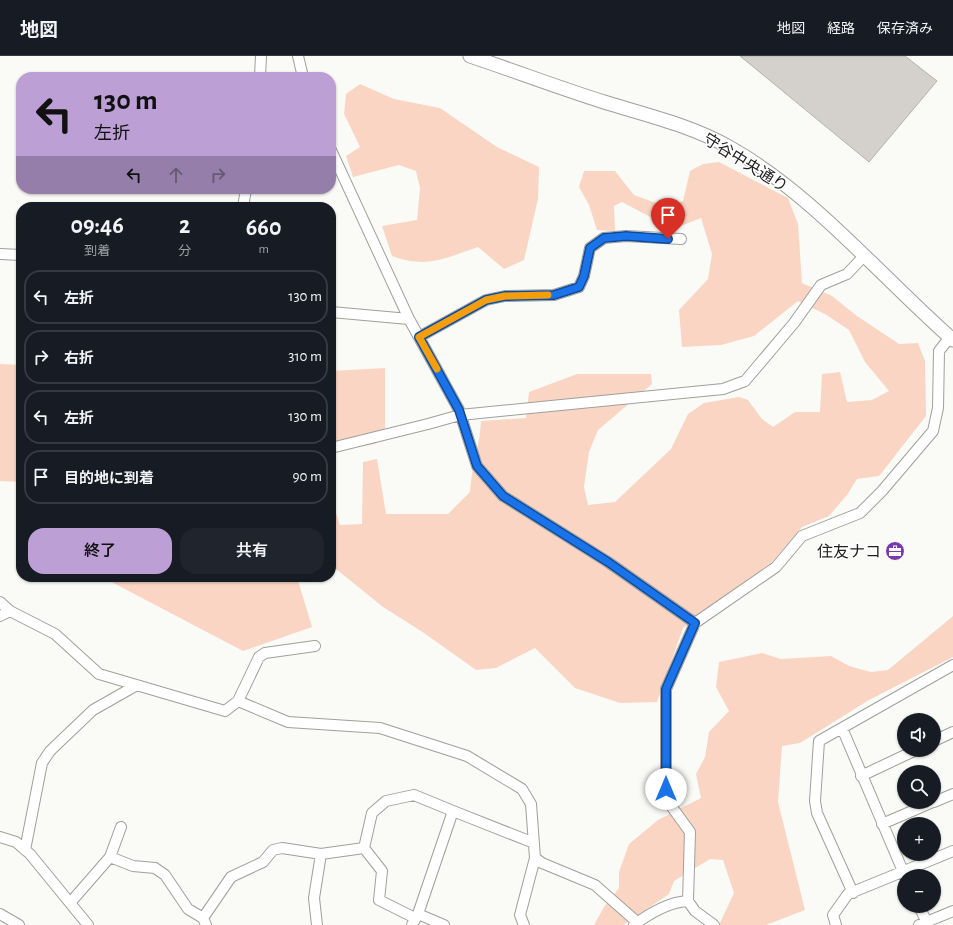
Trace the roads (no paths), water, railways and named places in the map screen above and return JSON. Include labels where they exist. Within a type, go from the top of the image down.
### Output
[{"type":"main road","name":"守谷中央通り","points":[[470,56],[602,101],[691,129],[729,147],[762,168],[793,191],[952,338]]},
{"type":"street","points":[[260,72],[261,56]]},
{"type":"street","points":[[298,56],[302,72]]},
{"type":"street","points":[[336,161],[409,318],[460,414],[477,466],[503,496],[608,562],[695,623]]},
{"type":"street","points":[[419,337],[486,300],[505,296],[554,295],[579,287],[584,276],[590,248],[604,238],[626,236],[681,240]]},
{"type":"street","points":[[0,254],[16,256]]},
{"type":"street","points":[[336,447],[428,424],[460,414],[723,389],[745,381],[794,322],[820,286],[847,274],[864,256]]},
{"type":"street","points":[[336,312],[409,318]]},
{"type":"street","points":[[714,925],[695,911],[688,901],[690,832],[669,803],[666,789],[666,689],[695,623],[776,567],[802,536],[860,513],[882,491],[933,431],[938,408],[939,351],[952,338]]},
{"type":"street","points":[[0,602],[10,611],[55,634],[99,674],[225,711],[238,701],[259,657],[265,653],[315,646]]},
{"type":"street","points":[[0,616],[10,611]]},
{"type":"street","points":[[853,893],[817,813],[815,801],[820,741],[953,665]]},
{"type":"street","points":[[25,850],[42,763],[50,751],[93,710],[137,685]]},
{"type":"street","points":[[238,701],[288,722],[380,728],[467,756],[522,788],[531,804],[535,858],[520,915],[524,925]]},
{"type":"street","points":[[842,728],[861,776],[902,869]]},
{"type":"street","points":[[941,738],[953,732]]},
{"type":"street","points":[[861,776],[901,757]]},
{"type":"street","points":[[941,799],[953,794]]},
{"type":"street","points":[[364,848],[372,813],[386,801],[414,795],[534,843]]},
{"type":"street","points":[[882,824],[917,809]]},
{"type":"street","points":[[415,919],[454,811]]},
{"type":"street","points":[[70,903],[110,857],[121,827]]},
{"type":"street","points":[[0,836],[16,842],[25,850],[88,925]]},
{"type":"street","points":[[110,857],[133,866],[155,868],[165,875],[188,909],[204,921],[230,877],[263,862],[273,850],[282,848],[321,854],[364,848]]},
{"type":"street","points":[[364,848],[382,871],[383,877],[379,900],[415,919],[444,925]]},
{"type":"street","points":[[915,869],[953,851]]},
{"type":"street","points":[[317,925],[314,898],[321,854]]},
{"type":"street","points":[[535,858],[542,863],[595,885],[636,924],[645,916],[676,902],[688,901]]},
{"type":"street","points":[[836,925],[832,915],[848,894],[897,877]]},
{"type":"street","points":[[921,913],[924,924],[953,911]]},
{"type":"street","points":[[0,914],[19,925]]},
{"type":"place","name":"住友ナコ","points":[[895,551]]}]
